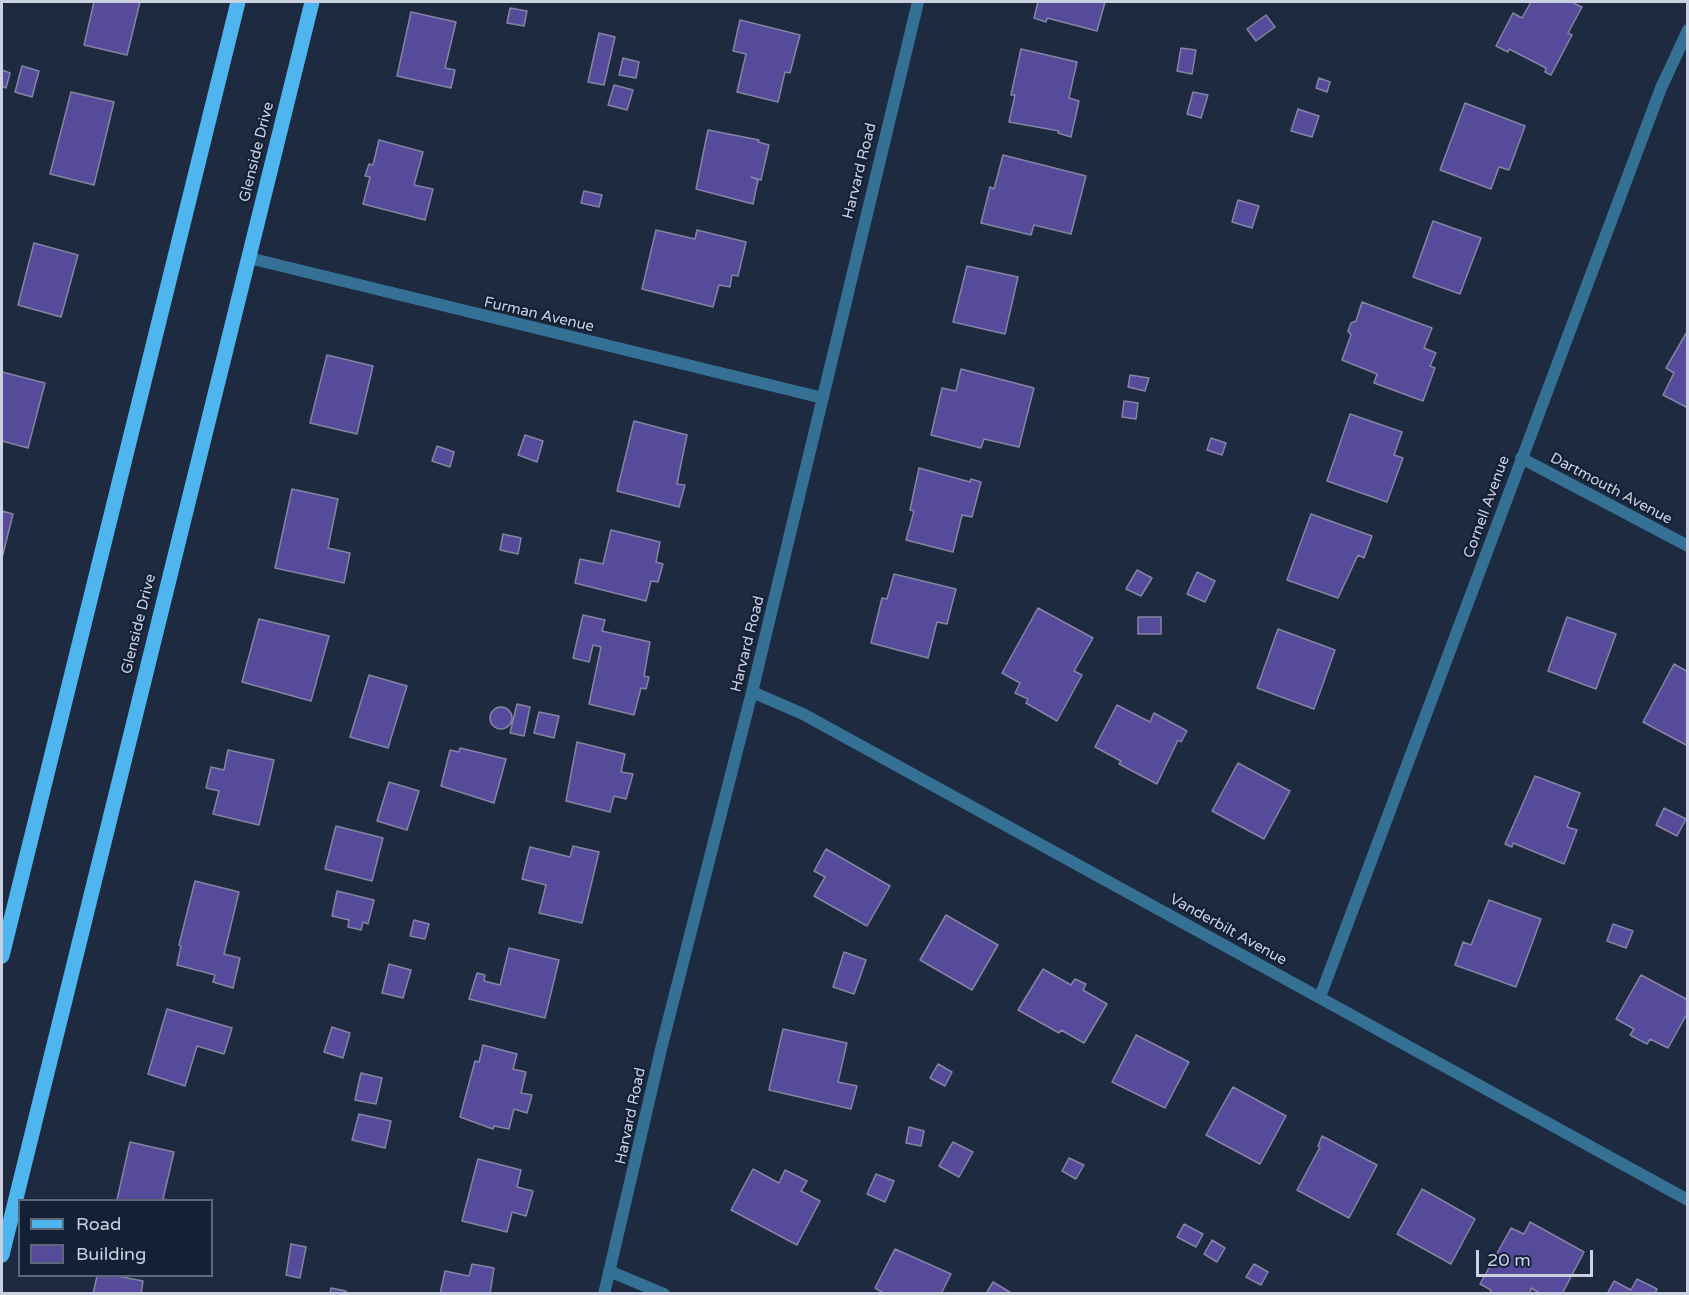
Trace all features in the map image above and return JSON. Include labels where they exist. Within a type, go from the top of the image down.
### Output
[{"type":"main road","points":[[2,956],[238,2]]},
{"type":"main road","name":"Glenside Drive","points":[[2,1255],[312,2]]},
{"type":"street","name":"Harvard Road","points":[[604,1293],[662,1045],[752,692],[823,398],[856,247],[918,2]]},
{"type":"street","name":"Cornell Avenue","points":[[1320,997],[1661,88],[1688,30]]},
{"type":"street","name":"Furman Avenue","points":[[249,258],[823,398]]},
{"type":"street","name":"Dartmouth Avenue","points":[[1521,458],[1688,546]]},
{"type":"street","name":"Vanderbilt Avenue","points":[[752,692],[803,714],[1688,1200]]},
{"type":"street","points":[[609,1271],[664,1293]]},
{"type":"building","points":[[94,2],[140,2],[127,55],[84,45]]},
{"type":"building","points":[[1038,2],[1105,2],[1097,31],[1047,18],[1046,22],[1034,18]]},
{"type":"building","points":[[1531,2],[1571,2],[1582,7],[1568,33],[1572,35],[1551,75],[1545,72],[1546,68],[1509,49],[1508,52],[1496,46],[1513,13],[1522,18]]},
{"type":"building","points":[[510,8],[527,11],[524,26],[507,23]]},
{"type":"building","points":[[411,12],[456,22],[445,68],[455,70],[451,88],[397,76]]},
{"type":"building","points":[[1266,15],[1275,27],[1256,41],[1247,29]]},
{"type":"building","points":[[740,20],[800,35],[790,73],[785,72],[778,102],[737,92],[746,54],[733,51]]},
{"type":"building","points":[[599,33],[615,37],[604,85],[588,82]]},
{"type":"building","points":[[1181,48],[1196,50],[1192,74],[1177,71]]},
{"type":"building","points":[[1021,49],[1077,62],[1069,98],[1079,101],[1071,137],[1058,133],[1059,131],[1009,122],[1015,95],[1011,95]]},
{"type":"building","points":[[623,58],[639,62],[636,78],[619,75]]},
{"type":"building","points":[[22,66],[39,71],[32,97],[15,92]]},
{"type":"building","points":[[2,70],[10,73],[6,88],[2,86]]},
{"type":"building","points":[[1319,78],[1330,82],[1327,92],[1316,88]]},
{"type":"building","points":[[614,85],[633,90],[627,110],[608,105]]},
{"type":"building","points":[[71,92],[114,102],[94,185],[50,174]]},
{"type":"building","points":[[1193,92],[1208,95],[1201,118],[1187,114]]},
{"type":"building","points":[[1465,103],[1525,126],[1509,170],[1499,167],[1491,189],[1440,170]]},
{"type":"building","points":[[1298,109],[1319,116],[1312,137],[1291,131]]},
{"type":"building","points":[[708,130],[759,140],[758,142],[769,145],[761,180],[751,177],[758,180],[753,204],[696,189]]},
{"type":"building","points":[[379,140],[423,152],[414,185],[433,189],[425,220],[363,204],[370,177],[365,176],[369,164],[373,165]]},
{"type":"building","points":[[1003,155],[1086,176],[1071,234],[1034,225],[1031,235],[981,223],[990,187],[994,189]]},
{"type":"building","points":[[584,191],[602,195],[599,207],[581,203]]},
{"type":"building","points":[[1238,200],[1259,206],[1252,228],[1232,222]]},
{"type":"building","points":[[1433,221],[1481,238],[1460,294],[1413,277]]},
{"type":"building","points":[[656,230],[695,239],[697,230],[746,242],[738,276],[732,275],[730,287],[719,285],[713,307],[642,289]]},
{"type":"building","points":[[34,243],[78,255],[61,317],[18,305]]},
{"type":"building","points":[[967,266],[1018,277],[1005,334],[953,322]]},
{"type":"building","points":[[1362,302],[1432,328],[1424,348],[1436,353],[1430,366],[1435,368],[1423,401],[1374,383],[1377,374],[1342,360],[1351,335],[1348,331],[1351,323],[1356,321]]},
{"type":"building","points":[[1688,330],[1688,408],[1663,395],[1674,373],[1666,368]]},
{"type":"building","points":[[327,355],[373,366],[357,434],[310,423]]},
{"type":"building","points":[[961,369],[1034,388],[1019,447],[984,439],[981,448],[931,435],[942,388],[956,391]]},
{"type":"building","points":[[2,372],[45,383],[28,448],[2,441]]},
{"type":"building","points":[[1130,375],[1149,378],[1145,391],[1128,387]]},
{"type":"building","points":[[1124,401],[1138,403],[1136,419],[1122,417]]},
{"type":"building","points":[[1350,414],[1402,432],[1394,455],[1403,458],[1387,502],[1327,481]]},
{"type":"building","points":[[634,421],[687,435],[677,484],[685,485],[679,507],[617,491]]},
{"type":"building","points":[[525,435],[543,441],[537,462],[518,455]]},
{"type":"building","points":[[1211,438],[1226,443],[1222,455],[1207,450]]},
{"type":"building","points":[[437,446],[454,452],[450,467],[432,461]]},
{"type":"building","points":[[919,468],[970,482],[971,479],[981,482],[972,517],[962,515],[953,552],[906,540],[914,511],[910,510]]},
{"type":"building","points":[[292,489],[338,499],[328,548],[350,553],[344,583],[275,568]]},
{"type":"building","points":[[2,511],[13,514],[2,558]]},
{"type":"building","points":[[1311,514],[1372,536],[1364,558],[1358,555],[1338,598],[1287,580]]},
{"type":"building","points":[[611,530],[660,542],[656,562],[663,564],[658,582],[651,581],[646,601],[575,583],[580,559],[603,564]]},
{"type":"building","points":[[503,534],[521,538],[518,554],[500,550]]},
{"type":"building","points":[[1137,570],[1152,578],[1141,596],[1126,589]]},
{"type":"building","points":[[1197,572],[1215,581],[1205,602],[1187,594]]},
{"type":"building","points":[[894,574],[956,589],[947,624],[937,622],[928,658],[871,643],[882,598],[887,599]]},
{"type":"building","points":[[1038,608],[1093,638],[1074,671],[1082,675],[1057,721],[1026,703],[1028,699],[1015,693],[1020,683],[1002,673]]},
{"type":"building","points":[[583,615],[605,620],[602,631],[650,642],[644,676],[649,677],[646,689],[641,688],[634,715],[589,704],[601,647],[593,645],[589,662],[573,658]]},
{"type":"building","points":[[1138,617],[1161,617],[1161,634],[1138,634]]},
{"type":"building","points":[[1567,617],[1616,634],[1596,689],[1548,671]]},
{"type":"building","points":[[259,619],[329,636],[311,701],[242,682]]},
{"type":"building","points":[[1278,629],[1335,650],[1314,709],[1257,688]]},
{"type":"building","points":[[1674,664],[1688,672],[1688,746],[1643,722]]},
{"type":"building","points":[[369,675],[407,686],[388,748],[350,737]]},
{"type":"building","points":[[517,704],[530,707],[524,736],[510,733]]},
{"type":"building","points":[[1117,705],[1150,722],[1154,713],[1187,731],[1181,742],[1178,740],[1157,784],[1119,764],[1121,761],[1095,747]]},
{"type":"building","points":[[501,707],[509,710],[512,718],[509,726],[501,729],[493,726],[490,718],[493,710]]},
{"type":"building","points":[[539,712],[559,716],[554,738],[534,733]]},
{"type":"building","points":[[577,742],[625,754],[621,772],[633,774],[626,799],[614,796],[610,812],[566,801]]},
{"type":"building","points":[[460,748],[506,759],[494,803],[441,786],[450,750],[459,752]]},
{"type":"building","points":[[228,750],[274,760],[259,825],[213,814],[219,791],[206,788],[211,767],[224,770]]},
{"type":"building","points":[[1238,763],[1290,791],[1264,839],[1212,811]]},
{"type":"building","points":[[1535,776],[1580,793],[1567,827],[1577,830],[1564,864],[1513,843],[1512,847],[1505,844]]},
{"type":"building","points":[[389,782],[419,791],[407,830],[377,821]]},
{"type":"building","points":[[1664,808],[1686,819],[1677,836],[1656,825]]},
{"type":"building","points":[[336,826],[383,838],[372,881],[325,869]]},
{"type":"building","points":[[573,846],[599,852],[582,923],[539,913],[546,885],[522,879],[530,847],[570,857]]},
{"type":"building","points":[[826,849],[890,886],[867,926],[814,896],[825,877],[814,871]]},
{"type":"building","points":[[195,881],[239,892],[224,954],[240,958],[233,988],[213,982],[215,975],[177,965],[181,946],[179,945]]},
{"type":"building","points":[[337,891],[374,900],[368,924],[363,922],[361,930],[348,927],[349,920],[332,916]]},
{"type":"building","points":[[1489,900],[1541,919],[1516,987],[1455,965],[1463,942],[1471,945]]},
{"type":"building","points":[[946,915],[998,945],[972,990],[920,960]]},
{"type":"building","points":[[414,920],[429,924],[425,939],[410,936]]},
{"type":"building","points":[[1613,924],[1633,931],[1626,948],[1607,941]]},
{"type":"building","points":[[509,948],[559,960],[545,1018],[469,999],[477,973],[485,975],[484,981],[500,985]]},
{"type":"building","points":[[844,952],[866,960],[854,994],[833,987]]},
{"type":"building","points":[[389,964],[411,970],[403,998],[382,993]]},
{"type":"building","points":[[1043,969],[1071,985],[1075,979],[1086,984],[1083,990],[1107,1004],[1084,1043],[1061,1030],[1059,1033],[1018,1010]]},
{"type":"building","points":[[1641,975],[1688,1000],[1688,1012],[1668,1048],[1650,1039],[1647,1044],[1630,1035],[1634,1029],[1616,1019]]},
{"type":"building","points":[[167,1009],[232,1028],[224,1054],[197,1046],[185,1086],[148,1074]]},
{"type":"building","points":[[332,1027],[350,1033],[343,1058],[324,1052]]},
{"type":"building","points":[[783,1029],[847,1043],[838,1082],[857,1086],[851,1109],[769,1090]]},
{"type":"building","points":[[1136,1035],[1189,1062],[1165,1108],[1112,1082]]},
{"type":"building","points":[[483,1045],[517,1054],[513,1069],[526,1072],[521,1093],[532,1095],[527,1113],[514,1109],[509,1129],[494,1126],[493,1129],[460,1117],[475,1061],[479,1062]]},
{"type":"building","points":[[938,1064],[952,1072],[945,1086],[930,1078]]},
{"type":"building","points":[[361,1073],[382,1078],[376,1104],[355,1100]]},
{"type":"building","points":[[1233,1087],[1286,1116],[1260,1164],[1206,1135]]},
{"type":"building","points":[[359,1114],[391,1121],[385,1148],[352,1140]]},
{"type":"building","points":[[909,1127],[924,1131],[921,1146],[906,1143]]},
{"type":"building","points":[[1322,1136],[1377,1165],[1349,1218],[1297,1190],[1320,1147],[1318,1146]]},
{"type":"building","points":[[130,1142],[174,1152],[163,1199],[117,1199]]},
{"type":"building","points":[[953,1142],[973,1152],[959,1177],[939,1166]]},
{"type":"building","points":[[1069,1158],[1084,1165],[1076,1179],[1062,1171]]},
{"type":"building","points":[[478,1159],[521,1170],[517,1187],[533,1191],[526,1216],[512,1212],[507,1232],[462,1221]]},
{"type":"building","points":[[753,1169],[779,1183],[785,1170],[807,1181],[801,1191],[820,1201],[797,1245],[731,1210]]},
{"type":"building","points":[[876,1174],[894,1181],[885,1202],[867,1194]]},
{"type":"building","points":[[1422,1189],[1475,1219],[1451,1264],[1397,1234]]},
{"type":"building","points":[[1530,1222],[1584,1252],[1562,1294],[1541,1294],[1531,1288],[1530,1294],[1490,1293],[1491,1290],[1480,1284],[1511,1228],[1524,1234]]},
{"type":"building","points":[[1184,1224],[1203,1234],[1196,1247],[1177,1237]]},
{"type":"building","points":[[1212,1240],[1225,1248],[1217,1262],[1204,1254]]},
{"type":"building","points":[[291,1244],[306,1247],[300,1278],[286,1275]]},
{"type":"building","points":[[895,1249],[951,1274],[941,1294],[885,1294],[875,1288]]},
{"type":"building","points":[[472,1264],[494,1268],[490,1294],[440,1294],[445,1271],[469,1276]]},
{"type":"building","points":[[1254,1264],[1268,1272],[1261,1285],[1246,1277]]},
{"type":"building","points":[[97,1277],[122,1277],[143,1281],[141,1294],[93,1294]]},
{"type":"building","points":[[1637,1279],[1657,1289],[1655,1294],[1607,1294],[1614,1281],[1631,1290]]},
{"type":"building","points":[[993,1282],[1013,1294],[986,1294]]},
{"type":"building","points":[[331,1288],[346,1291],[346,1294],[330,1294]]}]
